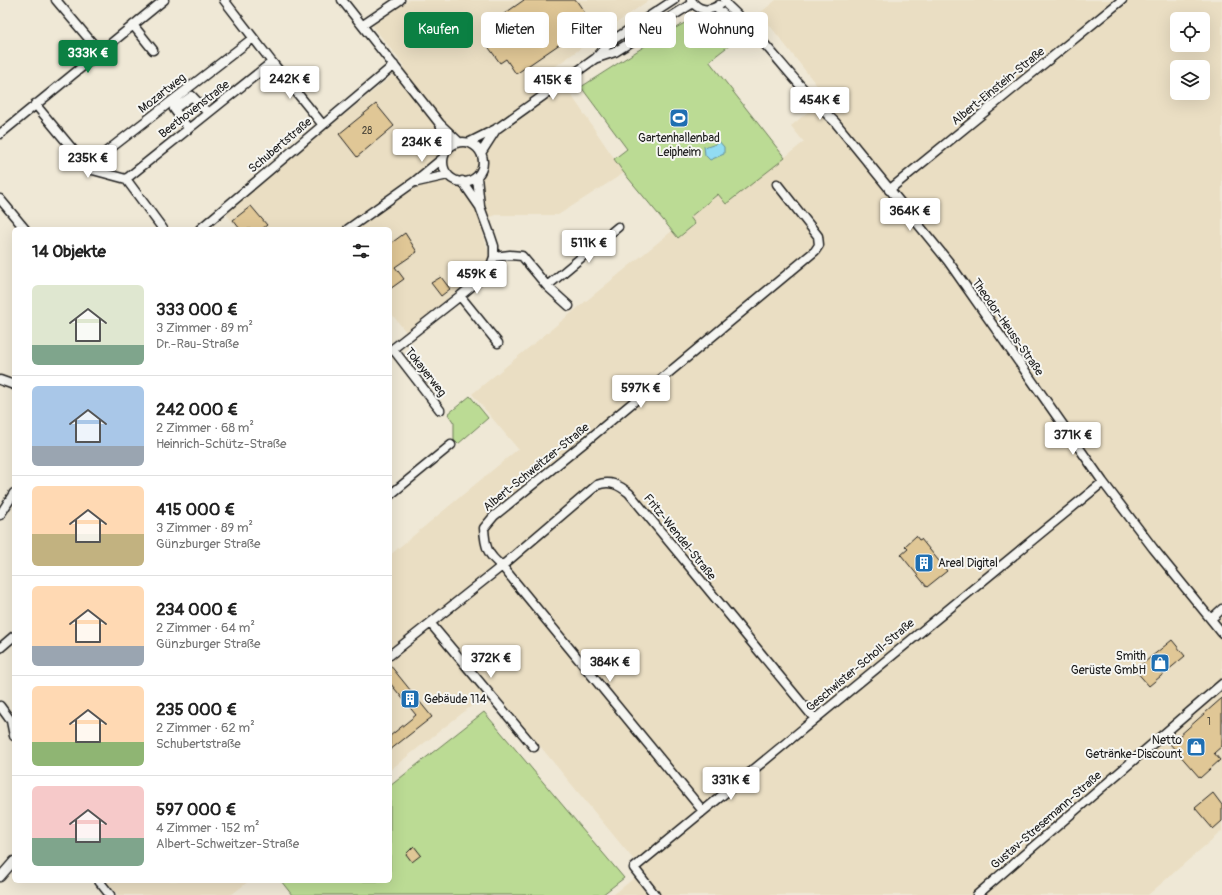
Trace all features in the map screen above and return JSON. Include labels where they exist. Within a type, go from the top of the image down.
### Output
[{"type":"street","points":[[56,0],[100,52]]},
{"type":"street","points":[[0,134],[164,0]]},
{"type":"street","points":[[224,0],[323,125]]},
{"type":"street","points":[[342,0],[440,124],[459,142]]},
{"type":"street","points":[[363,25],[400,0]]},
{"type":"street","points":[[351,227],[414,182],[443,158],[449,147],[459,142],[470,142],[498,128],[596,58],[610,42],[674,0]]},
{"type":"street","points":[[596,58],[615,52],[692,2],[704,10],[716,8],[724,0]]},
{"type":"street","name":"Theodor-Heuss-Straße","points":[[724,0],[734,12]]},
{"type":"street","name":"Albert-Einstein-Straße","points":[[889,190],[1122,0]]},
{"type":"street","name":"Theodor-Heuss-Straße","points":[[716,8],[721,12]]},
{"type":"street","points":[[133,25],[153,50]]},
{"type":"street","name":"Mozartweg","points":[[92,170],[109,154],[107,152],[253,38]]},
{"type":"street","name":"Theodor-Heuss-Straße","points":[[768,47],[835,122],[948,261],[1103,482],[1153,548],[1222,632]]},
{"type":"street","name":"Beethovenstraße","points":[[126,179],[272,62]]},
{"type":"street","name":"Schubertstraße","points":[[202,227],[394,65]]},
{"type":"street","points":[[188,128],[174,109],[192,96],[208,113]]},
{"type":"street","points":[[35,104],[89,169],[126,179],[162,227]]},
{"type":"street","points":[[440,124],[449,147]]},
{"type":"street","points":[[481,153],[498,128]]},
{"type":"street","points":[[462,182],[471,180],[477,176],[482,167],[483,160],[481,153],[477,147],[470,142]]},
{"type":"street","points":[[443,158],[444,167],[448,175],[462,182],[480,207]]},
{"type":"street","points":[[414,182],[448,175]]},
{"type":"street","points":[[392,349],[460,296],[485,275],[490,268],[494,256],[494,246],[480,207],[477,176]]},
{"type":"street","name":"Albert-Schweitzer-Straße","points":[[703,811],[502,566],[492,558],[484,540],[484,528],[494,516],[815,251],[819,245],[818,236],[777,184]]},
{"type":"street","points":[[0,199],[24,227]]},
{"type":"street","points":[[547,286],[618,227]]},
{"type":"street","points":[[494,256],[522,256],[547,286],[569,306]]},
{"type":"street","points":[[460,296],[498,343]]},
{"type":"street","name":"Tokayerweg","points":[[392,351],[440,410]]},
{"type":"street","points":[[0,380],[12,384]]},
{"type":"street","points":[[392,493],[451,445]]},
{"type":"street","name":"Geschwister-Scholl-Straße","points":[[655,895],[634,868],[814,718],[1103,482]]},
{"type":"street","name":"Fritz-Wendel-Straße","points":[[502,566],[597,485],[611,483],[621,487],[629,493],[814,718]]},
{"type":"street","points":[[0,515],[12,496]]},
{"type":"street","points":[[392,653],[502,566]]},
{"type":"street","points":[[1211,619],[1222,609]]},
{"type":"street","points":[[431,624],[534,747]]},
{"type":"street","points":[[0,648],[12,638]]},
{"type":"street","name":"Gustav-Stresemann-Straße","points":[[977,895],[1222,684]]},
{"type":"street","points":[[0,706],[11,721],[12,726]]},
{"type":"street","points":[[0,877],[12,863]]},
{"type":"street","points":[[101,883],[110,895]]},
{"type":"shaded area","points":[[409,0],[649,0],[632,12],[625,12],[625,17],[617,23],[617,12],[557,12],[557,48],[581,48],[553,68],[624,173],[558,215],[496,215],[480,221],[489,256],[485,268],[406,332],[392,314],[392,227],[236,227],[225,212],[404,66],[372,25]]},
{"type":"shaded area","points":[[776,0],[1222,0],[1222,831],[1148,895],[613,895],[643,871],[493,689],[392,768],[392,553],[518,449],[472,394],[672,231],[678,238],[695,225],[690,217],[719,194],[726,204],[804,142],[791,126],[826,97],[768,23],[768,12],[761,12]]},
{"type":"shaded area","points":[[108,883],[246,883],[231,895],[118,895]]},
{"type":"green space","name":"Gartenhallenbad Leipheim","points":[[684,23],[684,48],[726,48],[709,61],[785,158],[726,204],[718,194],[690,217],[695,224],[678,238],[614,159],[627,149],[581,87],[642,48],[676,48],[676,28]]},
{"type":"green space","points":[[470,396],[488,418],[458,444],[454,440],[454,423],[448,414]]},
{"type":"green space","points":[[484,712],[624,878],[602,895],[292,895],[283,883],[392,883],[392,784]]},
{"type":"water","points":[[718,140],[724,147],[724,154],[710,160],[705,155],[704,146],[707,147],[716,144]]},
{"type":"building","points":[[524,0],[576,0],[584,12],[557,12],[557,46],[516,74],[506,59],[500,63],[489,48],[549,48],[549,12],[507,12]]},
{"type":"building","points":[[376,104],[394,126],[357,157],[339,134]]},
{"type":"building","points":[[251,206],[267,225],[264,227],[238,227],[233,220]]},
{"type":"building","points":[[405,233],[417,252],[395,267],[404,279],[392,288],[392,243]]},
{"type":"building","points":[[441,277],[450,289],[441,296],[431,283]]},
{"type":"building","name":"Areal Digital","points":[[916,536],[919,540],[921,539],[947,571],[927,587],[901,555],[908,549],[905,546]]},
{"type":"building","name":"Smith Gerüste GmbH","points":[[1172,640],[1185,656],[1149,686],[1135,670]]},
{"type":"building","name":"Gebäude 114","points":[[392,667],[432,717],[392,748],[392,734],[416,715],[392,685]]},
{"type":"building","points":[[1222,698],[1222,746],[1214,753],[1220,760],[1200,778],[1170,744]]},
{"type":"building","points":[[1213,793],[1222,805],[1222,821],[1213,829],[1195,808]]},
{"type":"building","points":[[414,846],[421,855],[412,862],[406,854]]},
{"type":"place","name":"Gartenhallenbad Leipheim","points":[[679,118]]},
{"type":"place","name":"Areal Digital","points":[[924,563]]},
{"type":"place","name":"Smith Gerüste GmbH","points":[[1160,663]]},
{"type":"place","name":"Gebäude 114","points":[[410,699]]},
{"type":"place","name":"Netto Getränke-Discount","points":[[1196,747]]}]
